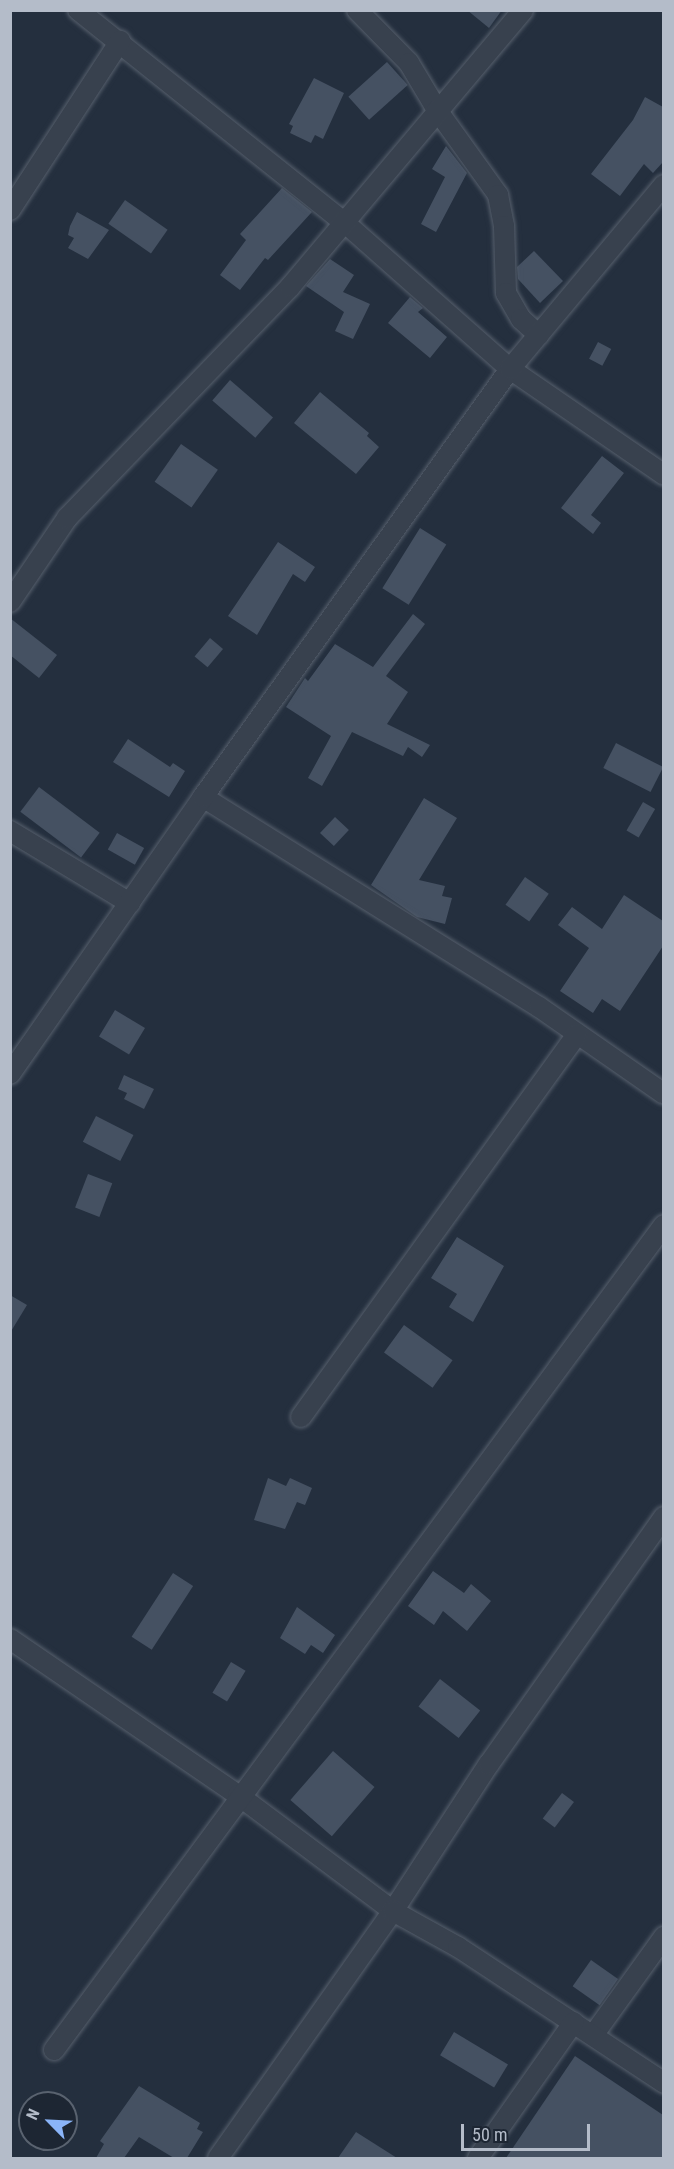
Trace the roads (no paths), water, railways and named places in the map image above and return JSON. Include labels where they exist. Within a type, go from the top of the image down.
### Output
[{"type":"street","points":[[78,10],[120,41],[344,222],[510,369],[663,475]]},
{"type":"street","points":[[357,10],[409,63],[437,110],[498,195],[504,226],[506,293],[521,319],[539,335]]},
{"type":"street","points":[[10,602],[67,518],[94,486],[290,287],[523,10]]},
{"type":"street","points":[[10,210],[120,41]]},
{"type":"street","points":[[10,1074],[203,796],[510,369],[663,185]]},
{"type":"street","points":[[203,796],[578,1034],[663,1095]]},
{"type":"street","points":[[10,831],[130,903]]},
{"type":"street","points":[[301,1417],[578,1034]]},
{"type":"street","points":[[54,2050],[238,1795],[663,1225]]},
{"type":"street","points":[[218,2158],[393,1911],[489,1764],[663,1517]]},
{"type":"street","points":[[10,1639],[238,1795],[393,1911],[458,1947],[594,2034],[663,2083]]},
{"type":"street","points":[[594,2034],[663,1937]]},
{"type":"street","points":[[478,2158],[574,2022]]}]
